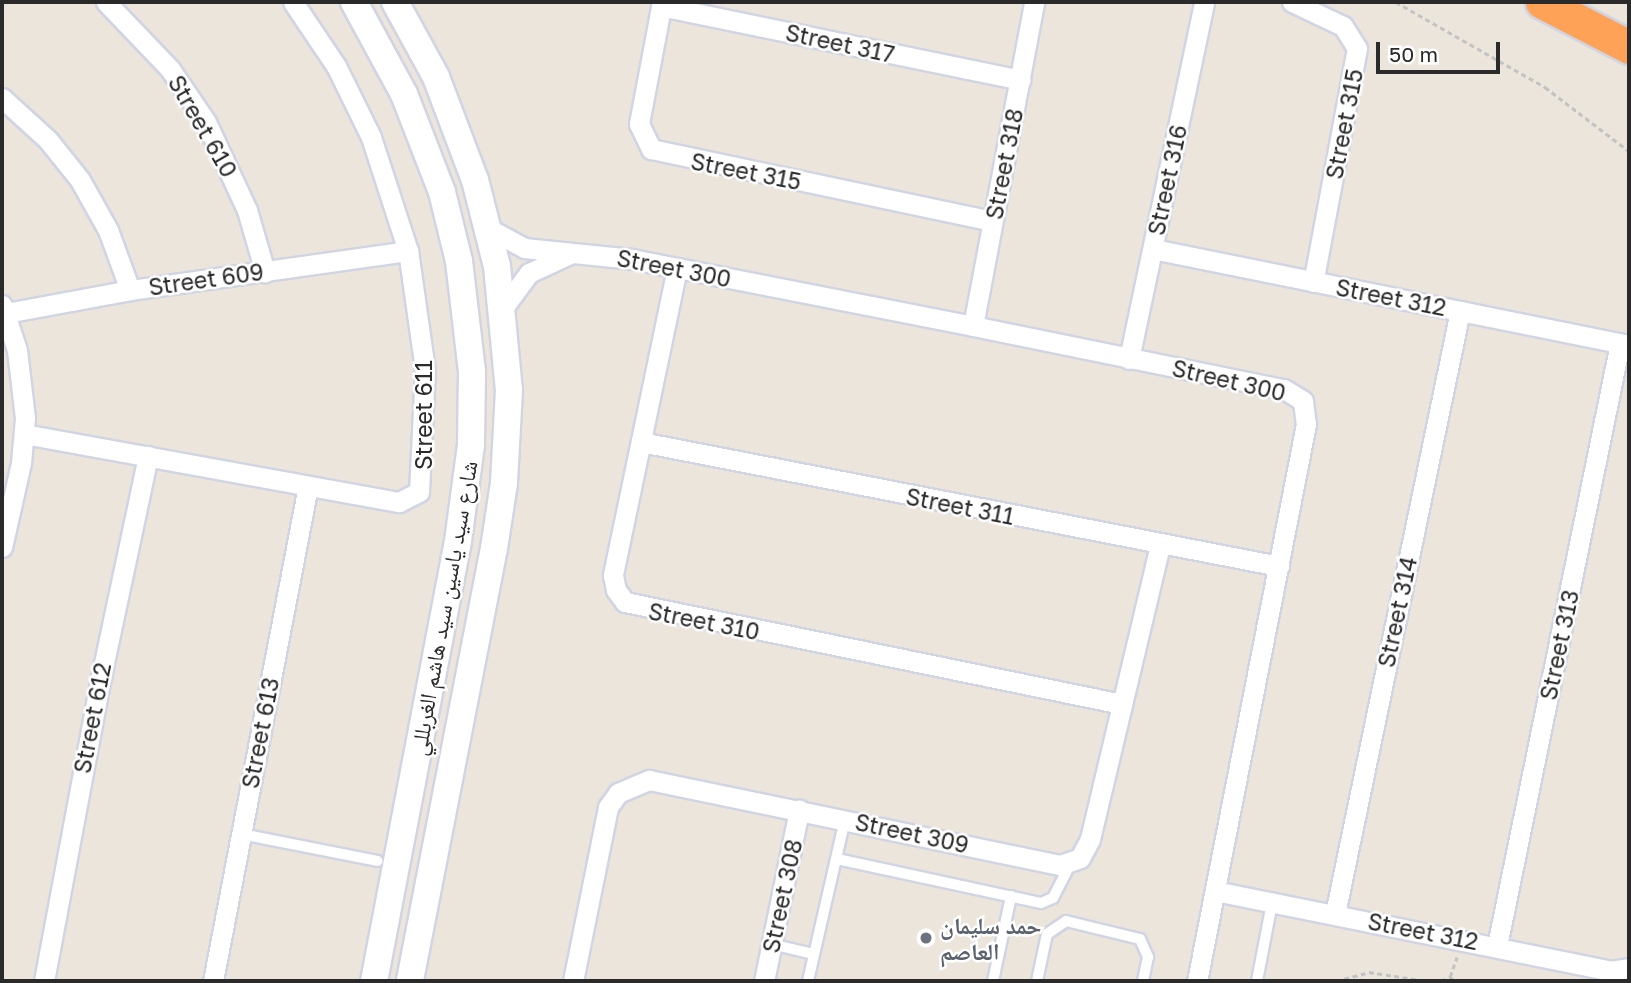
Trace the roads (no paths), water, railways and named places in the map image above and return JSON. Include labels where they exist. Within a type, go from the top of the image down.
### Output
[{"type":"highway","points":[[1542,2],[1629,47]]},
{"type":"street","name":"Street 610","points":[[106,2],[170,69],[206,122],[247,210],[265,272]]},
{"type":"street","name":"Street 611","points":[[24,434],[399,502],[419,492],[425,370],[408,251],[366,125],[336,66],[293,2]]},
{"type":"street","name":"شارع سيد ياسين سيد هاشم الغربللي","points":[[354,2],[404,94],[452,226],[465,296],[471,371],[468,475],[447,607],[374,981]]},
{"type":"street","name":"شارع سيد ياسين سيد هاشم الغربللي","points":[[395,2],[453,116],[489,229],[503,308],[509,390],[504,483],[410,981]]},
{"type":"street","name":"Street 318","points":[[973,326],[1034,2]]},
{"type":"street","name":"Street 316","points":[[1129,359],[1204,2]]},
{"type":"street","name":"Street 315","points":[[1292,2],[1343,26],[1357,48],[1313,282]]},
{"type":"street","name":"Street 317","points":[[661,4],[1020,80]]},
{"type":"street","name":"Street 315","points":[[661,4],[639,124],[651,149],[993,221]]},
{"type":"street","points":[[2,98],[48,140],[80,180],[108,230],[130,290]]},
{"type":"street","name":"Street 300","points":[[489,229],[524,248],[677,268],[973,326],[1284,389],[1303,401],[1306,424],[1197,981]]},
{"type":"street","name":"Street 312","points":[[1153,249],[1625,344]]},
{"type":"street","name":"Street 609","points":[[4,309],[408,251]]},
{"type":"street","points":[[503,308],[529,273],[573,253]]},
{"type":"street","name":"Street 310","points":[[677,268],[613,575],[616,590],[632,605],[1122,704]]},
{"type":"street","points":[[2,547],[24,434],[21,373],[4,309]]},
{"type":"street","name":"Street 314","points":[[1335,914],[1460,311]]},
{"type":"street","name":"Street 313","points":[[1497,946],[1625,344]]},
{"type":"street","name":"Street 311","points":[[641,442],[1279,566]]},
{"type":"street","name":"Street 612","points":[[44,981],[93,713],[148,456]]},
{"type":"street","points":[[468,475],[483,473],[504,483]]},
{"type":"street","name":"Street 613","points":[[213,981],[308,486]]},
{"type":"street","points":[[1071,863],[1087,849],[1160,545]]},
{"type":"street","name":"Street 309","points":[[573,981],[603,824],[618,793],[649,780],[1071,863]]},
{"type":"street","name":"Street 308","points":[[764,981],[799,810]]},
{"type":"street","name":"Street 312","points":[[1215,891],[1610,971],[1629,968]]},
{"type":"lane","points":[[808,981],[845,818]]},
{"type":"lane","points":[[241,834],[377,861]]},
{"type":"lane","points":[[837,859],[1011,896],[1048,901],[1071,863]]},
{"type":"lane","points":[[993,981],[1011,896]]},
{"type":"lane","points":[[1257,981],[1272,903]]},
{"type":"lane","points":[[1037,981],[1047,934],[1066,921],[1140,939],[1148,957],[1143,981]]},
{"type":"lane","points":[[771,944],[813,954]]},
{"type":"place","name":"حمد سليمان العاصم","points":[[926,938]]}]
